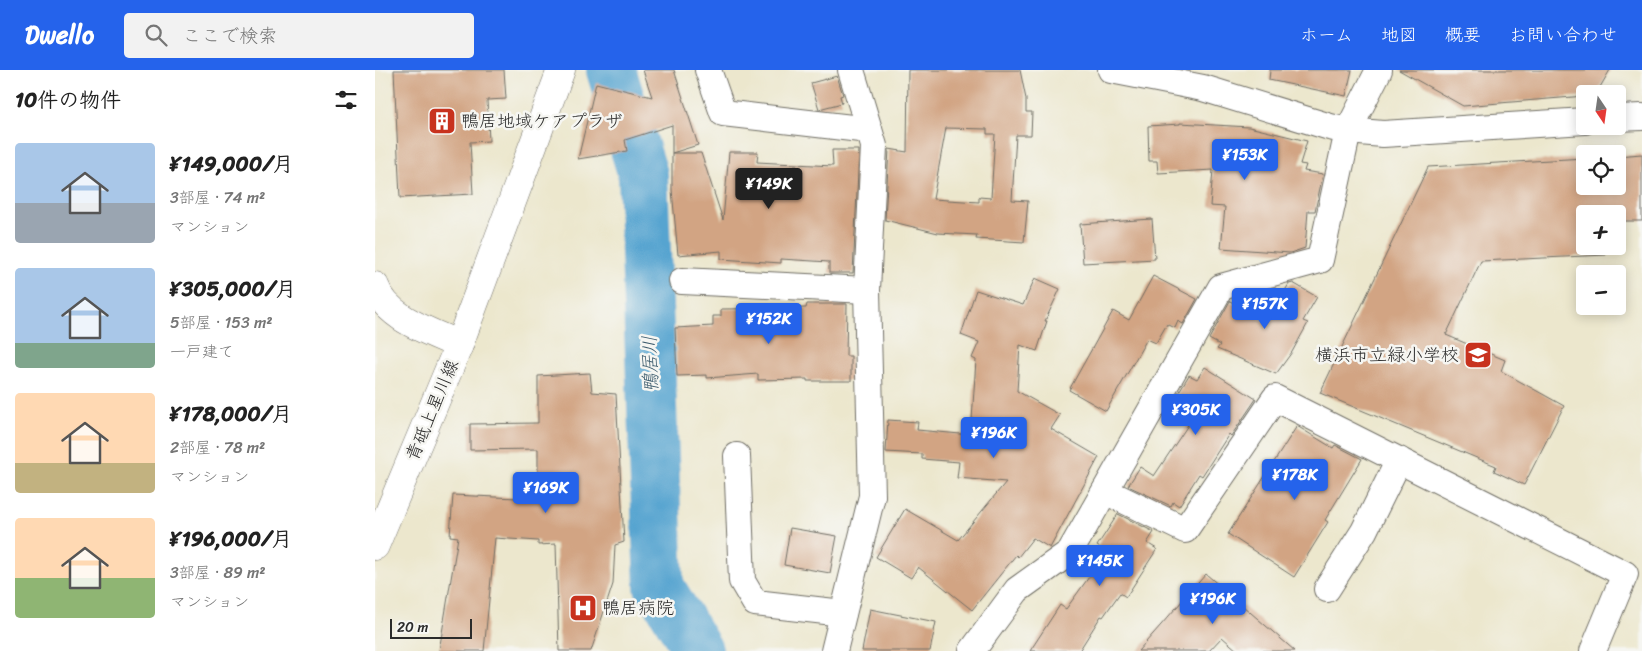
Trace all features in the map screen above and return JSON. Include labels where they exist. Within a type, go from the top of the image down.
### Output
[{"type":"main road","points":[[459,345],[561,70]]},
{"type":"main road","name":"青砥上星川線","points":[[375,286],[378,295],[399,316],[459,345],[375,546]]},
{"type":"street","points":[[708,70],[723,113],[869,130]]},
{"type":"street","points":[[834,651],[871,496],[867,290],[874,146],[851,70]]},
{"type":"street","points":[[1111,70],[1203,88],[1348,131],[1383,134],[1576,122]]},
{"type":"street","points":[[972,651],[1017,590],[1071,552],[1221,287],[1320,260],[1348,131],[1379,70]]},
{"type":"street","points":[[1626,118],[1642,117]]},
{"type":"street","points":[[683,281],[867,290]]},
{"type":"street","points":[[1105,490],[1185,530],[1275,398],[1625,574],[1593,651]]},
{"type":"street","points":[[737,456],[743,581],[755,603],[843,613]]},
{"type":"street","points":[[1327,589],[1364,531],[1399,460]]},
{"type":"building","name":"鴨居地域ケアプラザ","points":[[394,70],[504,70],[506,99],[487,100],[489,141],[470,142],[473,194],[400,198]]},
{"type":"building","points":[[643,70],[674,70],[698,145],[672,153],[672,125],[625,140],[627,151],[578,159],[596,83],[652,97]]},
{"type":"building","points":[[908,70],[1020,70],[1026,99],[1026,112],[1032,112],[1031,135],[1016,135],[1012,200],[1028,201],[1024,242],[976,239],[977,235],[938,233],[885,220],[889,149],[907,152]],"holes":[[[946,128],[987,129],[987,134],[995,134],[991,198],[979,197],[979,202],[933,199]]]},
{"type":"building","points":[[1270,70],[1352,70],[1346,96],[1269,80]]},
{"type":"building","points":[[1399,70],[1610,70],[1601,85],[1576,85],[1576,97],[1463,106]]},
{"type":"building","points":[[837,76],[843,95],[840,96],[842,103],[819,109],[811,83]]},
{"type":"building","points":[[1180,123],[1249,127],[1307,141],[1300,164],[1306,165],[1304,171],[1323,174],[1315,211],[1308,211],[1305,248],[1290,253],[1221,248],[1225,207],[1210,206],[1213,170],[1158,173],[1157,161],[1149,161],[1148,126]]},
{"type":"building","points":[[832,150],[859,150],[853,273],[829,273],[829,262],[781,259],[781,263],[721,259],[721,251],[678,255],[672,190],[672,153],[701,153],[723,220],[729,152],[758,152],[757,162],[833,166]]},
{"type":"building","points":[[1642,154],[1642,221],[1626,221],[1626,205],[1576,205],[1576,255],[1606,255],[1481,261],[1446,335],[1505,360],[1501,371],[1564,406],[1524,485],[1494,471],[1496,466],[1320,393],[1428,167],[1576,159],[1576,195],[1626,195],[1626,155]]},
{"type":"building","points":[[1152,219],[1155,259],[1083,263],[1080,224]]},
{"type":"building","points":[[1153,276],[1197,299],[1183,324],[1178,321],[1175,328],[1167,324],[1156,343],[1147,339],[1106,411],[1069,390],[1113,311],[1129,320]]},
{"type":"building","points":[[1035,278],[1060,289],[1045,321],[1047,321],[1037,351],[1020,345],[1017,391],[1060,415],[1051,429],[1099,457],[1050,548],[1033,538],[1018,557],[1016,555],[972,610],[918,567],[911,578],[876,557],[905,509],[958,540],[1006,482],[957,478],[959,462],[922,459],[922,454],[886,452],[888,420],[918,422],[917,430],[971,435],[976,360],[972,358],[979,342],[961,335],[976,290],[1023,305]]},
{"type":"building","points":[[1293,283],[1317,297],[1303,321],[1308,323],[1292,352],[1276,374],[1217,349],[1220,345],[1209,339],[1230,301],[1266,322],[1289,284]]},
{"type":"building","points":[[807,304],[847,304],[846,356],[851,356],[851,381],[807,381],[807,379],[758,380],[758,374],[707,378],[707,375],[677,376],[675,328],[713,326],[713,316],[721,316],[721,309],[806,308]]},
{"type":"building","points":[[1205,367],[1256,399],[1231,436],[1229,434],[1202,476],[1199,474],[1179,506],[1173,502],[1171,506],[1128,486],[1140,467],[1154,476],[1194,416],[1172,403],[1189,375],[1197,379]]},
{"type":"building","points":[[590,373],[592,392],[616,394],[624,542],[615,545],[613,584],[591,651],[559,651],[556,544],[538,545],[538,541],[495,538],[484,651],[439,651],[458,537],[450,536],[453,495],[538,499],[538,449],[470,450],[470,424],[538,423],[538,376]]},
{"type":"building","points":[[1297,426],[1333,448],[1335,445],[1362,459],[1325,520],[1328,522],[1294,577],[1228,534]]},
{"type":"building","points":[[1118,514],[1154,532],[1147,543],[1157,549],[1126,597],[1120,593],[1103,617],[1101,616],[1079,651],[1030,651],[1060,605],[1066,609],[1107,552],[1097,546]]},
{"type":"building","points":[[790,528],[837,536],[830,573],[784,565]]},
{"type":"building","points":[[1206,574],[1295,651],[1238,651],[1222,637],[1209,651],[1138,651]]},
{"type":"building","points":[[870,609],[936,622],[930,651],[862,651]]},
{"type":"waterway","name":"鴨居川","points":[[611,70],[643,175],[659,586],[698,651]]},
{"type":"place","name":"鴨居地域ケアプラザ","points":[[442,121]]},
{"type":"place","name":"横浜市立緑小学校","points":[[1478,355]]},
{"type":"place","name":"鴨居病院","points":[[583,608]]}]
